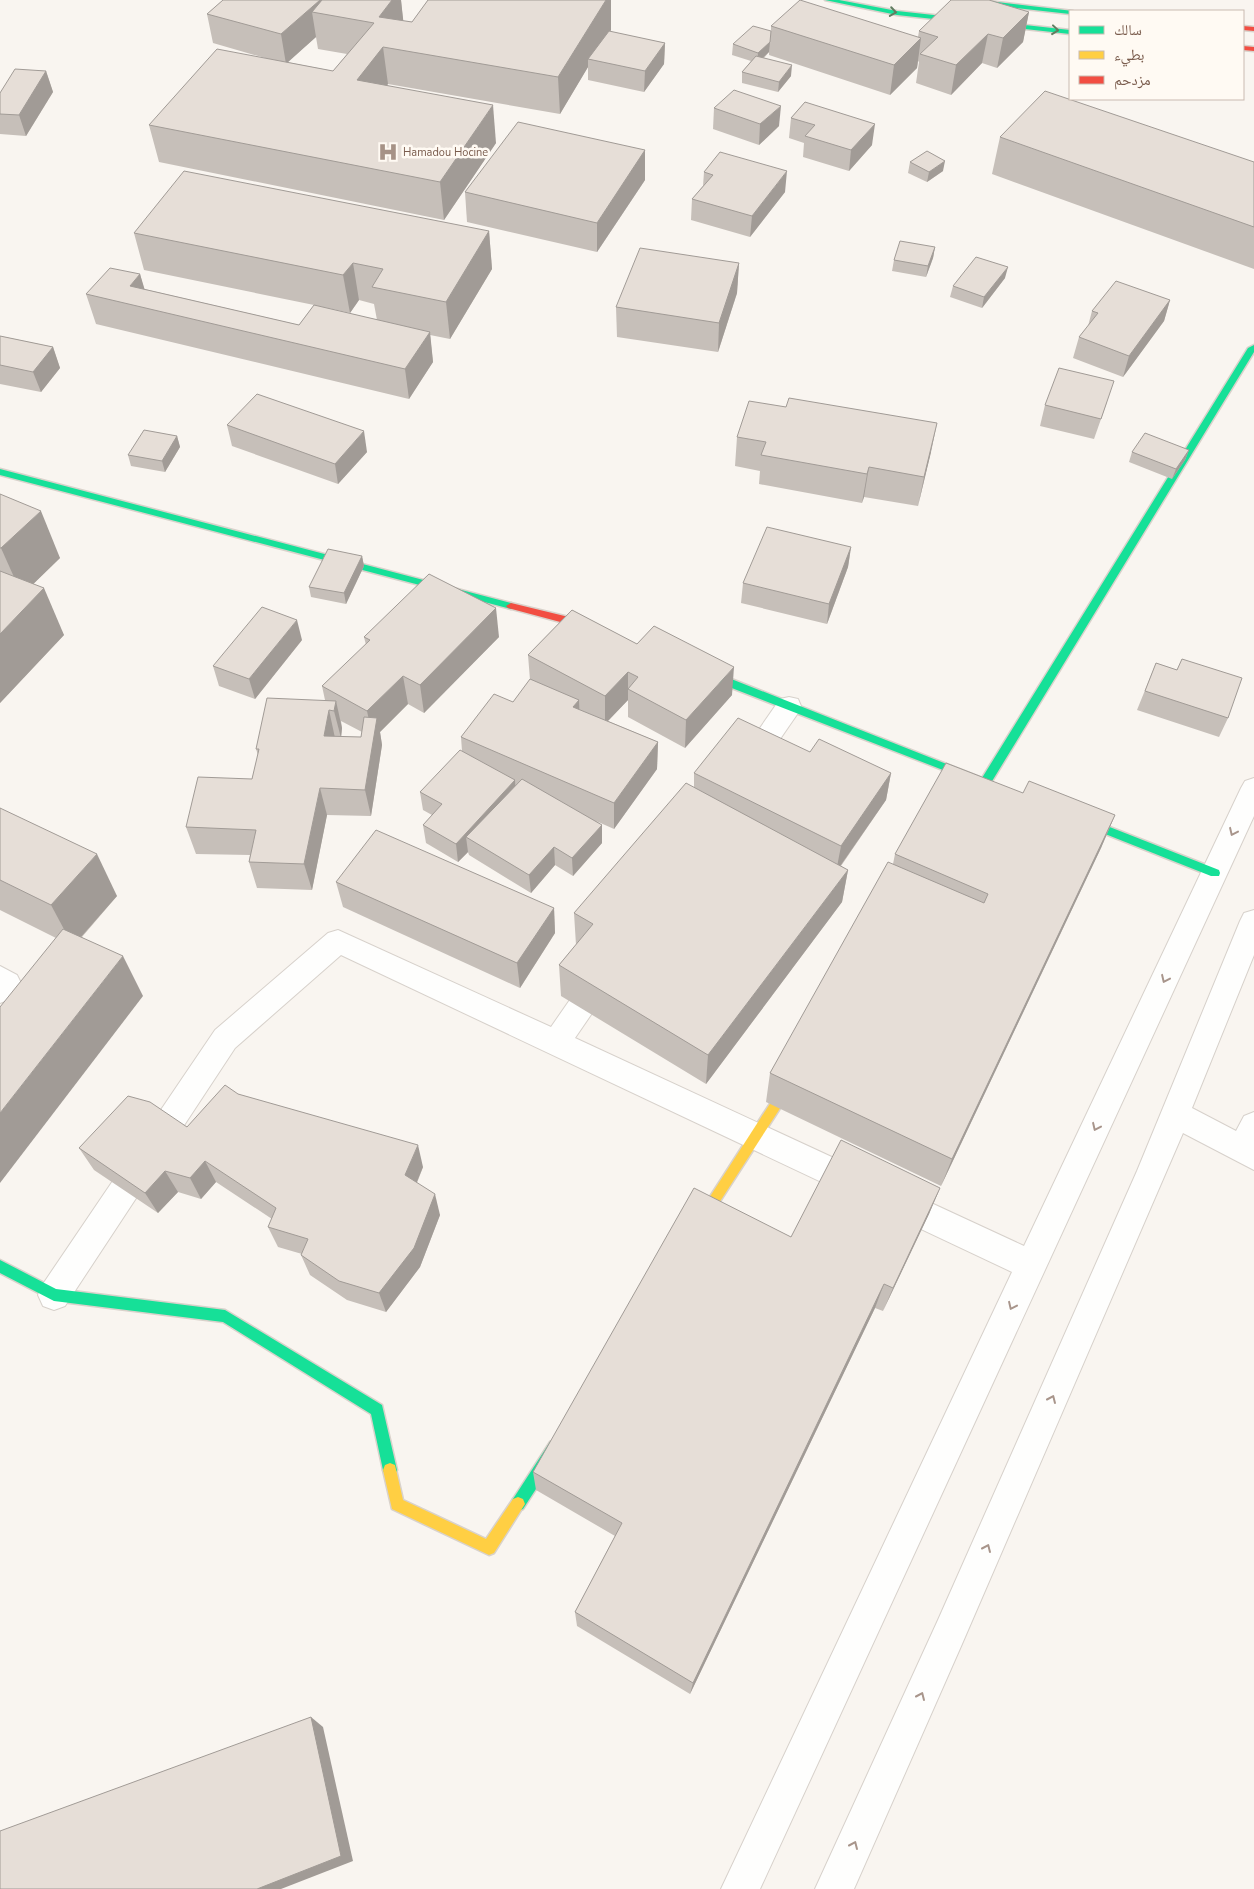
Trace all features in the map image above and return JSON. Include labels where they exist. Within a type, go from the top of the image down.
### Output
[{"type":"street","points":[[828,0],[897,13],[1069,32]]},
{"type":"street","points":[[961,0],[1069,12]]},
{"type":"street","points":[[959,824],[991,785],[1252,348],[1254,348]]},
{"type":"street","points":[[0,472],[581,624],[608,635]]},
{"type":"street","points":[[690,667],[991,785]]},
{"type":"street","points":[[734,786],[789,706]]},
{"type":"street","points":[[740,1889],[1254,788]]},
{"type":"street","points":[[1059,812],[1215,873]]},
{"type":"street","points":[[834,1889],[954,1623],[1176,1114],[1254,921]]},
{"type":"street","points":[[54,1294],[225,1039],[338,941],[1031,1265]]},
{"type":"street","points":[[556,1043],[617,955]]},
{"type":"street","points":[[0,978],[7,983],[0,991]]},
{"type":"street","points":[[686,1244],[804,1063]]},
{"type":"street","points":[[1176,1114],[1250,1144]]},
{"type":"street","points":[[0,1266],[54,1294],[225,1316],[377,1410],[397,1504],[489,1548],[558,1441]]},
{"type":"building","points":[[223,0],[320,0],[281,34],[207,14]]},
{"type":"building","points":[[322,0],[392,0],[379,17],[412,22],[428,0],[606,0],[558,77],[383,47],[357,80],[493,105],[440,182],[149,125],[217,49],[333,71],[374,23],[312,12]]},
{"type":"building","points":[[800,0],[921,38],[894,65],[771,26]]},
{"type":"building","points":[[951,0],[989,0],[1029,12],[1003,38],[988,34],[956,65],[920,54],[938,37],[919,31]]},
{"type":"building","points":[[753,26],[771,31],[770,42],[758,53],[733,44]]},
{"type":"building","points":[[609,31],[665,43],[645,71],[588,59]]},
{"type":"building","points":[[756,56],[792,65],[779,82],[742,72]]},
{"type":"building","points":[[15,69],[46,71],[19,115],[0,114],[0,93]]},
{"type":"building","points":[[734,90],[781,106],[760,124],[714,108]]},
{"type":"building","points":[[1045,91],[1254,162],[1254,227],[1000,137]]},
{"type":"building","points":[[805,102],[875,124],[851,150],[805,136],[815,125],[791,118]]},
{"type":"building","points":[[518,122],[645,150],[597,223],[465,192]]},
{"type":"building","points":[[927,151],[945,161],[929,172],[910,162]]},
{"type":"building","points":[[720,152],[787,171],[752,216],[692,199],[713,175],[704,172]]},
{"type":"building","points":[[184,171],[489,231],[446,302],[372,287],[383,269],[353,263],[343,275],[134,233]]},
{"type":"building","points":[[900,241],[935,247],[928,266],[894,260]]},
{"type":"building","points":[[640,248],[739,263],[719,323],[616,307]]},
{"type":"building","points":[[976,257],[1008,267],[984,297],[953,286]]},
{"type":"building","points":[[110,268],[140,274],[130,286],[299,325],[314,305],[430,332],[405,369],[86,294]]},
{"type":"building","points":[[1116,281],[1170,300],[1129,356],[1079,337],[1098,313],[1092,311]]},
{"type":"building","points":[[0,336],[53,347],[33,372],[0,365]]},
{"type":"building","points":[[1059,368],[1114,381],[1101,419],[1045,405]]},
{"type":"building","points":[[257,394],[364,431],[335,464],[227,425]]},
{"type":"building","points":[[789,398],[937,423],[924,477],[869,467],[867,474],[761,455],[766,442],[737,437],[749,401],[786,407]]},
{"type":"building","points":[[144,430],[177,436],[162,461],[128,455]]},
{"type":"building","points":[[1145,433],[1189,450],[1176,469],[1132,452]]},
{"type":"building","points":[[0,494],[41,511],[1,548],[0,548]]},
{"type":"building","points":[[767,527],[851,547],[829,604],[743,583]]},
{"type":"building","points":[[328,549],[362,556],[344,593],[309,587]]},
{"type":"building","points":[[0,571],[44,588],[0,634]]},
{"type":"building","points":[[429,574],[496,608],[420,685],[403,676],[367,711],[322,686],[370,640],[364,637]]},
{"type":"building","points":[[262,607],[297,620],[249,679],[213,666]]},
{"type":"building","points":[[572,610],[637,644],[654,626],[734,667],[686,720],[628,689],[638,677],[628,672],[605,696],[528,655]]},
{"type":"building","points":[[1182,659],[1242,678],[1228,718],[1145,691],[1156,663],[1177,670]]},
{"type":"building","points":[[530,679],[579,700],[573,707],[658,742],[614,803],[461,737],[494,694],[513,702]]},
{"type":"building","points":[[267,698],[336,701],[334,711],[329,710],[324,736],[361,737],[364,717],[377,718],[365,790],[320,788],[304,864],[249,862],[256,830],[186,827],[198,777],[252,779],[259,749],[256,749]]},
{"type":"building","points":[[738,718],[810,752],[819,739],[891,773],[841,846],[694,773]]},
{"type":"building","points":[[460,750],[515,780],[456,844],[423,825],[442,804],[420,792]]},
{"type":"building","points":[[946,763],[1023,793],[1029,781],[1115,815],[952,1159],[770,1073],[888,862],[984,903],[988,894],[895,854]]},
{"type":"building","points":[[522,779],[602,825],[572,858],[554,847],[529,875],[466,837]]},
{"type":"building","points":[[686,783],[848,870],[708,1055],[559,965],[593,924],[574,913]]},
{"type":"building","points":[[0,808],[97,854],[51,905],[0,880]]},
{"type":"building","points":[[376,830],[554,908],[517,963],[336,882]]},
{"type":"building","points":[[63,929],[123,956],[0,1113],[0,1007]]},
{"type":"building","points":[[225,1085],[238,1094],[418,1145],[405,1175],[435,1194],[414,1248],[379,1293],[339,1281],[301,1255],[308,1239],[268,1227],[276,1208],[205,1161],[190,1178],[165,1171],[145,1193],[79,1148],[128,1096],[150,1102],[187,1127]]},
{"type":"building","points":[[841,1140],[940,1188],[893,1288],[884,1284],[693,1683],[575,1612],[622,1523],[533,1472],[694,1188],[791,1237]]},
{"type":"building","points":[[311,1717],[341,1856],[257,1889],[0,1889],[0,1831]]},
{"type":"traffic: fast","points":[[828,0],[897,13],[1069,32]]},
{"type":"traffic: fast","points":[[961,0],[1069,12]]},
{"type":"traffic: fast","points":[[968,811],[1252,348],[1254,348]]},
{"type":"traffic: fast","points":[[0,472],[511,606]]},
{"type":"traffic: fast","points":[[697,670],[978,780]]},
{"type":"traffic: fast","points":[[1074,817],[1215,873]]},
{"type":"traffic: fast","points":[[0,1266],[54,1295],[225,1316],[377,1410],[390,1470]]},
{"type":"traffic: fast","points":[[518,1504],[555,1447]]},
{"type":"traffic: slow","points":[[695,1230],[795,1075]]},
{"type":"traffic: slow","points":[[390,1470],[397,1504],[489,1548],[518,1504]]},
{"type":"traffic: jam","points":[[1244,28],[1254,29]]},
{"type":"traffic: jam","points":[[1244,48],[1254,49]]},
{"type":"traffic: jam","points":[[511,606],[581,624],[599,631]]},
{"type":"place","name":"Hamadou Hocine","points":[[388,152]]}]
